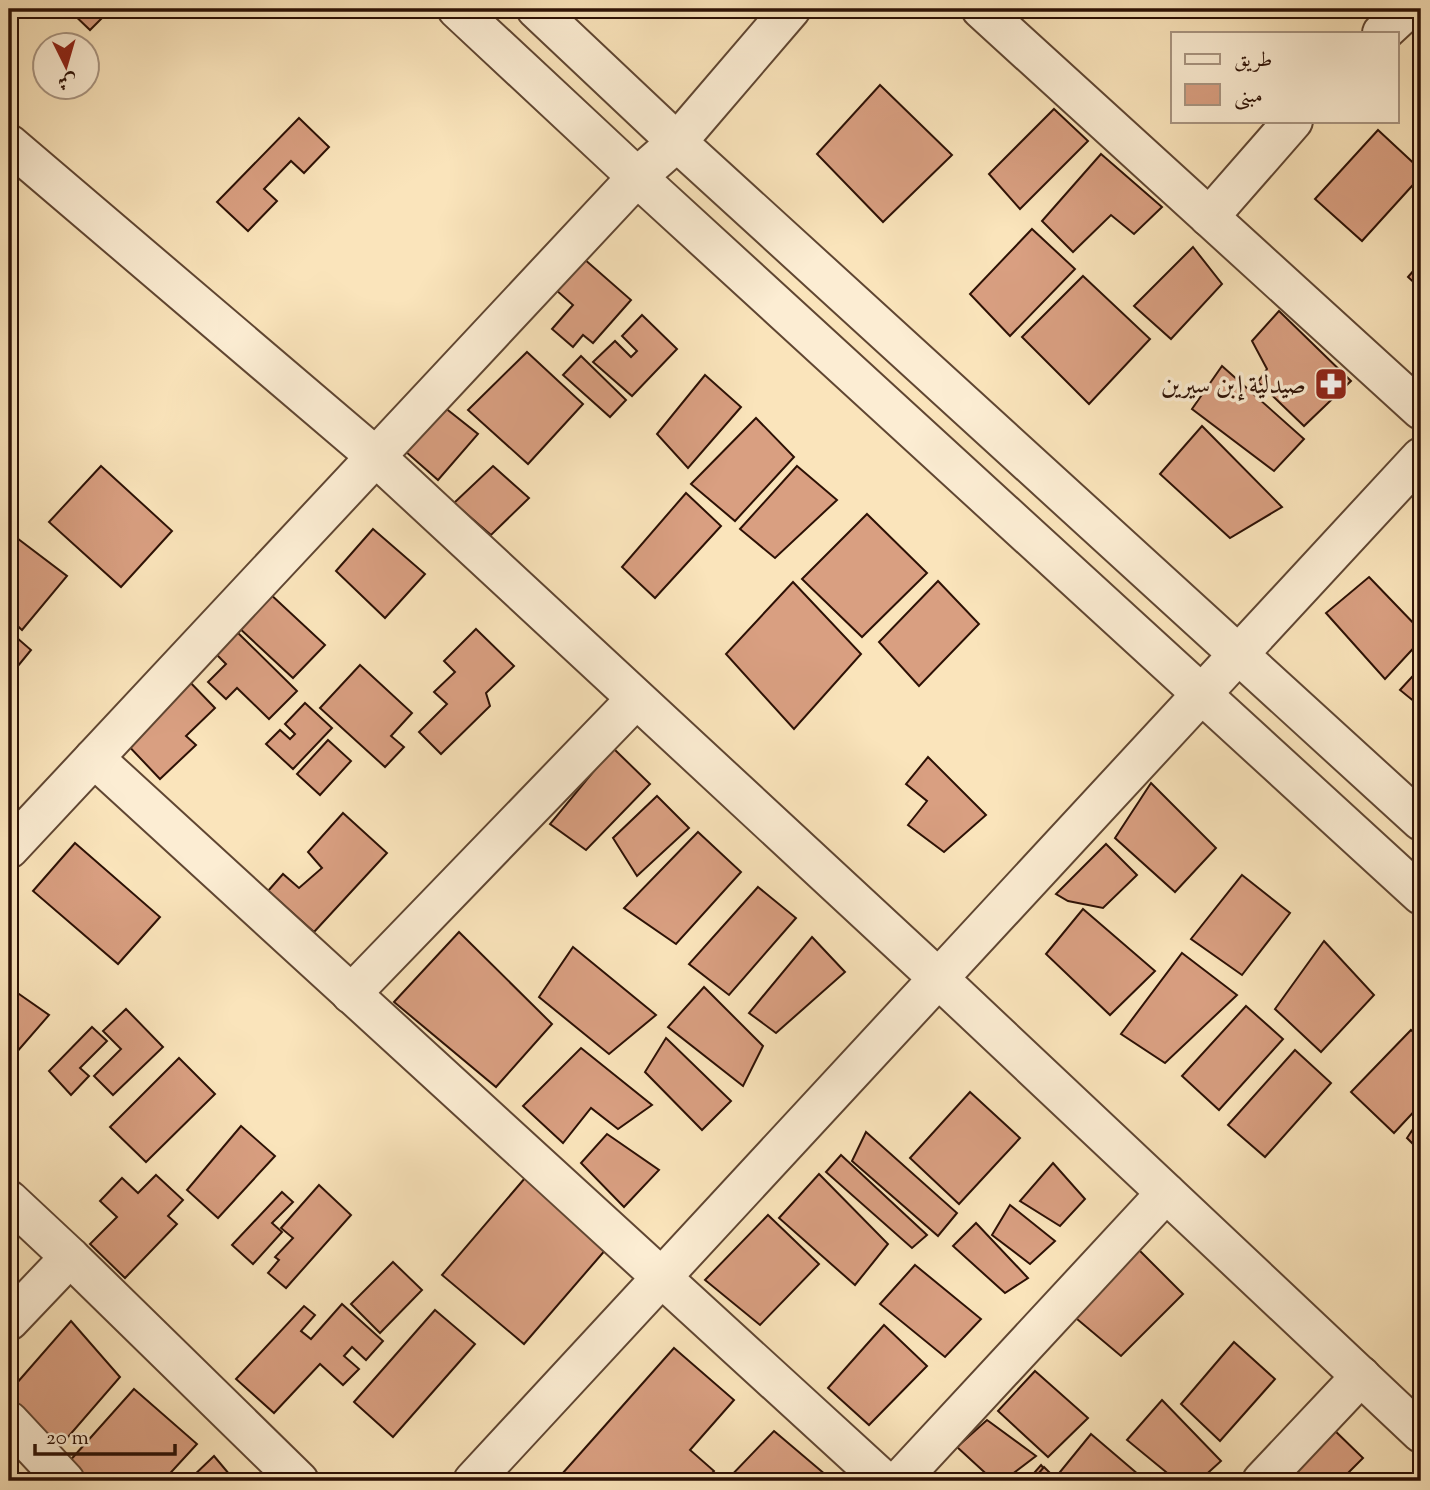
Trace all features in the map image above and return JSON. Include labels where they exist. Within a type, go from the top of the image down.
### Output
[{"type":"street","points":[[457,9],[1421,895]]},
{"type":"street","points":[[536,9],[677,142],[1421,821]]},
{"type":"street","points":[[9,849],[637,177],[677,142],[791,9]]},
{"type":"street","points":[[981,9],[1421,410]]},
{"type":"street","points":[[1383,32],[1408,9]]},
{"type":"street","points":[[1209,217],[1292,122]]},
{"type":"street","points":[[9,144],[375,456],[939,979],[1421,1433]]},
{"type":"street","points":[[473,1481],[1421,457]]},
{"type":"street","points":[[351,994],[636,699]]},
{"type":"street","points":[[94,758],[884,1481]]},
{"type":"street","points":[[898,1481],[1166,1193]]},
{"type":"street","points":[[9,1200],[299,1481]]},
{"type":"street","points":[[9,1321],[70,1257]]},
{"type":"street","points":[[1262,1481],[1361,1376]]},
{"type":"street","points":[[9,1422],[65,1481]]},
{"type":"building","points":[[68,9],[111,9],[90,30]]},
{"type":"building","points":[[880,85],[952,155],[883,222],[817,154]]},
{"type":"building","points":[[1054,109],[1088,141],[1020,209],[989,174]]},
{"type":"building","points":[[299,118],[329,147],[304,173],[291,161],[264,189],[277,201],[248,231],[217,202]]},
{"type":"building","points":[[1378,130],[1421,170],[1421,176],[1362,241],[1315,199]]},
{"type":"building","points":[[1101,154],[1162,207],[1134,234],[1111,215],[1073,252],[1042,221]]},
{"type":"building","points":[[1032,229],[1075,269],[1010,336],[970,294]]},
{"type":"building","points":[[1193,247],[1222,284],[1171,339],[1134,306]]},
{"type":"building","points":[[583,258],[631,300],[593,343],[583,335],[573,347],[552,329],[573,305],[556,290]]},
{"type":"building","points":[[1421,262],[1421,289],[1408,277]]},
{"type":"building","points":[[1083,276],[1150,339],[1089,404],[1022,337]]},
{"type":"building","points":[[1279,311],[1351,381],[1304,426],[1258,382],[1267,369],[1252,341]]},
{"type":"building","points":[[642,315],[677,349],[632,396],[593,362],[615,341],[631,357],[637,351],[622,336]]},
{"type":"building","points":[[527,352],[583,404],[528,464],[468,410]]},
{"type":"building","points":[[581,356],[626,400],[610,417],[563,375]]},
{"type":"building","points":[[1222,366],[1304,439],[1274,471],[1192,409]]},
{"type":"building","points":[[705,375],[741,407],[688,468],[657,434]]},
{"type":"building","points":[[444,407],[478,434],[438,480],[405,451]]},
{"type":"building","points":[[756,418],[794,457],[735,521],[691,484]]},
{"type":"building","points":[[1202,426],[1282,507],[1230,538],[1160,474]]},
{"type":"building","points":[[101,466],[172,531],[121,587],[49,522]]},
{"type":"building","points":[[493,466],[529,498],[491,535],[454,503]]},
{"type":"building","points":[[797,466],[837,500],[775,558],[740,529]]},
{"type":"building","points":[[686,493],[721,526],[655,598],[622,567]]},
{"type":"building","points":[[867,514],[927,573],[862,637],[802,579]]},
{"type":"building","points":[[373,529],[425,574],[385,618],[336,571]]},
{"type":"building","points":[[9,532],[67,576],[22,630],[9,618]]},
{"type":"building","points":[[1369,577],[1421,631],[1421,640],[1385,679],[1326,613]]},
{"type":"building","points":[[938,581],[979,624],[919,686],[879,642]]},
{"type":"building","points":[[793,582],[861,654],[794,729],[726,654]]},
{"type":"building","points":[[268,592],[325,645],[293,678],[237,626]]},
{"type":"building","points":[[476,629],[514,666],[486,693],[490,706],[441,754],[419,732],[447,704],[434,692],[455,672],[444,661]]},
{"type":"building","points":[[9,631],[31,650],[9,677]]},
{"type":"building","points":[[237,632],[297,691],[269,719],[237,688],[226,699],[208,682],[226,664],[216,654]]},
{"type":"building","points":[[360,665],[412,713],[391,736],[404,747],[385,767],[320,708]]},
{"type":"building","points":[[1421,667],[1421,707],[1400,690]]},
{"type":"building","points":[[185,677],[215,708],[186,736],[196,745],[160,779],[122,739]]},
{"type":"building","points":[[305,703],[332,728],[293,769],[266,744],[280,730],[290,739],[295,734],[285,724]]},
{"type":"building","points":[[328,740],[351,761],[320,795],[297,774]]},
{"type":"building","points":[[613,748],[650,784],[586,850],[550,824]]},
{"type":"building","points":[[928,757],[986,815],[944,852],[908,825],[927,801],[906,784]]},
{"type":"building","points":[[1151,783],[1216,848],[1175,892],[1115,838]]},
{"type":"building","points":[[657,796],[689,828],[637,876],[613,838]]},
{"type":"building","points":[[343,813],[387,853],[314,932],[268,891],[283,874],[299,888],[322,868],[308,852]]},
{"type":"building","points":[[698,832],[741,872],[676,944],[624,908]]},
{"type":"building","points":[[75,843],[160,917],[118,964],[33,891]]},
{"type":"building","points":[[1106,844],[1137,875],[1103,908],[1068,901],[1056,894]]},
{"type":"building","points":[[1242,875],[1290,913],[1242,975],[1191,939]]},
{"type":"building","points":[[758,887],[796,918],[729,995],[689,964]]},
{"type":"building","points":[[1083,909],[1155,971],[1110,1015],[1046,954]]},
{"type":"building","points":[[459,932],[552,1024],[496,1087],[394,1002]]},
{"type":"building","points":[[812,937],[845,972],[776,1033],[749,1013]]},
{"type":"building","points":[[1324,941],[1374,995],[1321,1052],[1275,1009]]},
{"type":"building","points":[[573,947],[656,1015],[609,1054],[539,997]]},
{"type":"building","points":[[1182,953],[1237,995],[1165,1063],[1121,1034]]},
{"type":"building","points":[[9,987],[49,1015],[9,1061]]},
{"type":"building","points":[[704,987],[763,1046],[743,1086],[668,1027]]},
{"type":"building","points":[[1246,1006],[1283,1039],[1219,1110],[1182,1076]]},
{"type":"building","points":[[126,1009],[163,1047],[113,1095],[94,1076],[121,1049],[103,1031]]},
{"type":"building","points":[[92,1027],[107,1041],[80,1068],[89,1076],[71,1095],[49,1071]]},
{"type":"building","points":[[1411,1030],[1421,1039],[1421,1104],[1394,1133],[1351,1092]]},
{"type":"building","points":[[666,1038],[731,1101],[702,1130],[645,1072]]},
{"type":"building","points":[[581,1048],[652,1105],[618,1129],[591,1108],[563,1143],[523,1106]]},
{"type":"building","points":[[1295,1050],[1331,1083],[1265,1157],[1228,1125]]},
{"type":"building","points":[[179,1058],[215,1094],[146,1162],[110,1127]]},
{"type":"building","points":[[970,1092],[1020,1138],[959,1204],[910,1158]]},
{"type":"building","points":[[1421,1117],[1421,1152],[1407,1138]]},
{"type":"building","points":[[241,1126],[275,1156],[218,1218],[187,1190]]},
{"type":"building","points":[[866,1132],[957,1213],[938,1236],[852,1161]]},
{"type":"building","points":[[607,1134],[659,1170],[624,1207],[581,1163]]},
{"type":"building","points":[[841,1155],[927,1235],[912,1248],[826,1172]]},
{"type":"building","points":[[1053,1163],[1085,1199],[1060,1226],[1020,1201]]},
{"type":"building","points":[[819,1174],[888,1244],[855,1285],[779,1218]]},
{"type":"building","points":[[156,1175],[183,1200],[168,1216],[177,1224],[125,1278],[90,1244],[117,1217],[100,1201],[122,1178],[138,1193]]},
{"type":"building","points":[[525,1178],[607,1248],[524,1344],[442,1275]]},
{"type":"building","points":[[319,1185],[351,1215],[286,1288],[268,1273],[279,1260],[275,1257],[293,1238],[281,1228]]},
{"type":"building","points":[[282,1192],[293,1202],[272,1223],[282,1232],[253,1264],[232,1245]]},
{"type":"building","points":[[1010,1205],[1055,1241],[1030,1264],[992,1235]]},
{"type":"building","points":[[768,1215],[819,1264],[760,1325],[705,1280]]},
{"type":"building","points":[[976,1223],[1028,1278],[1005,1293],[953,1246]]},
{"type":"building","points":[[1137,1248],[1183,1294],[1121,1356],[1071,1314]]},
{"type":"building","points":[[393,1262],[422,1290],[380,1333],[351,1304]]},
{"type":"building","points":[[915,1265],[981,1319],[945,1357],[880,1304]]},
{"type":"building","points":[[342,1304],[383,1341],[366,1360],[352,1347],[344,1356],[359,1369],[343,1385],[320,1364],[274,1413],[236,1379],[304,1306],[315,1315],[301,1331],[311,1339]]},
{"type":"building","points":[[435,1310],[475,1344],[393,1437],[354,1402]]},
{"type":"building","points":[[71,1321],[120,1377],[55,1452],[9,1406],[9,1392]]},
{"type":"building","points":[[884,1325],[927,1366],[869,1425],[828,1388]]},
{"type":"building","points":[[1234,1342],[1275,1379],[1220,1441],[1181,1404]]},
{"type":"building","points":[[674,1348],[734,1400],[690,1450],[714,1471],[705,1481],[570,1481],[562,1474]]},
{"type":"building","points":[[1035,1371],[1088,1418],[1048,1457],[998,1411]]},
{"type":"building","points":[[134,1389],[197,1444],[163,1481],[87,1481],[67,1464]]},
{"type":"building","points":[[1162,1400],[1221,1461],[1199,1481],[1177,1481],[1127,1440]]},
{"type":"building","points":[[987,1420],[1036,1456],[1003,1481],[994,1481],[957,1447]]},
{"type":"building","points":[[1330,1426],[1363,1458],[1340,1481],[1278,1481]]},
{"type":"building","points":[[774,1431],[833,1481],[726,1481]]},
{"type":"building","points":[[1091,1434],[1146,1481],[1068,1481],[1060,1472]]},
{"type":"building","points":[[214,1456],[235,1481],[188,1481]]},
{"type":"building","points":[[1041,1465],[1054,1481],[1027,1481]]},
{"type":"building","points":[[1044,1467],[1058,1481],[1032,1481]]},
{"type":"place","name":"صيدلية إبن سيرين","points":[[1331,384]]}]
